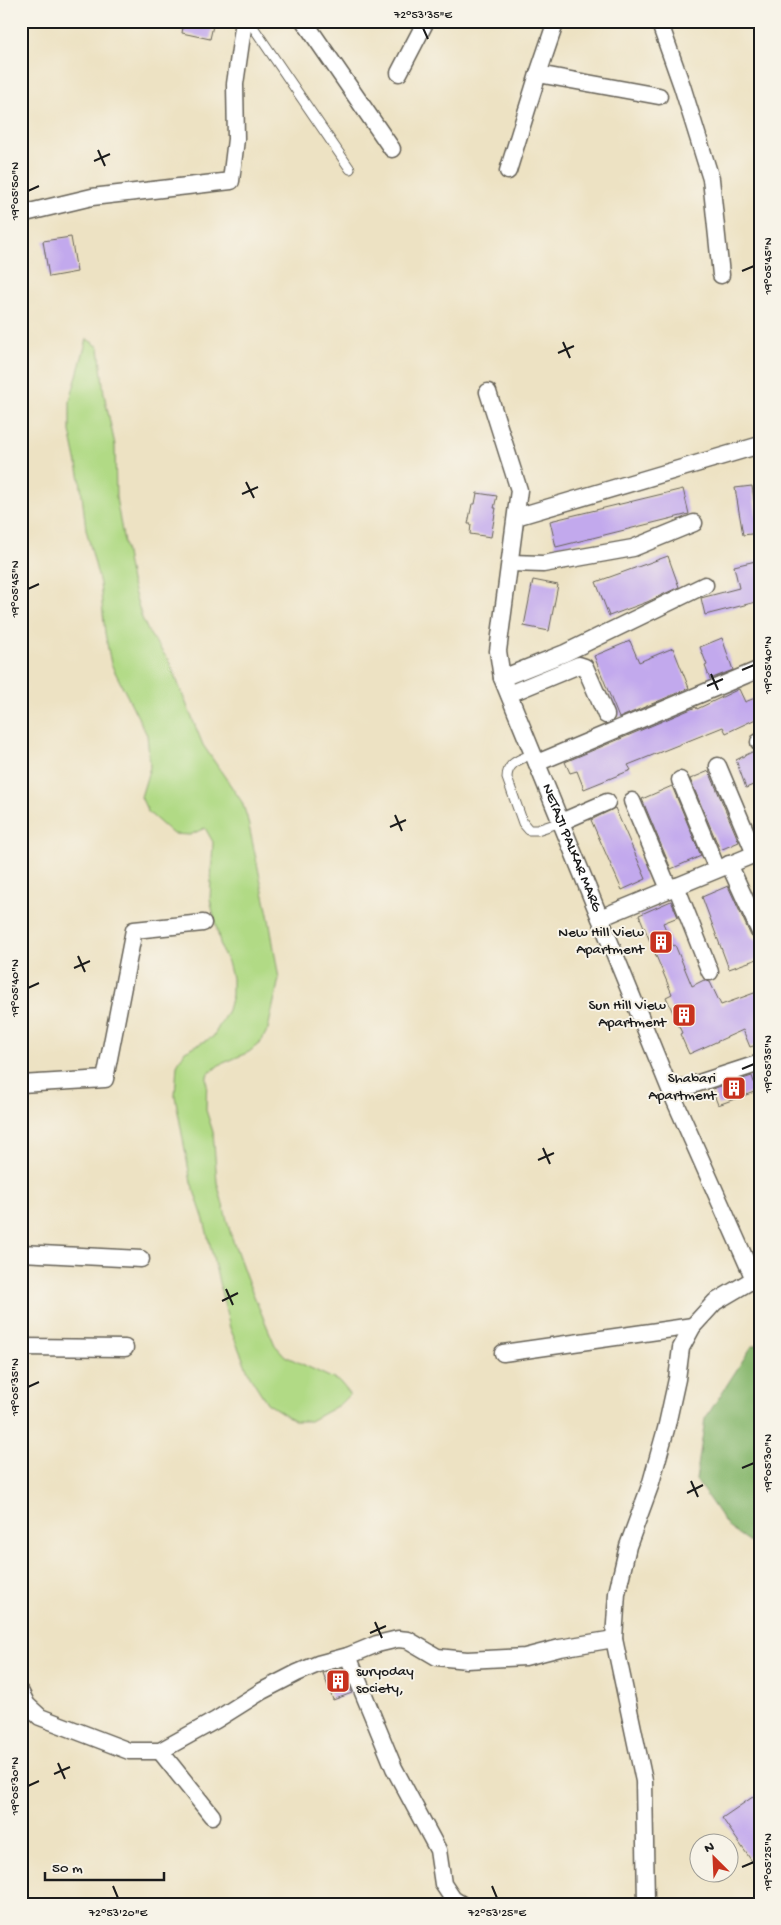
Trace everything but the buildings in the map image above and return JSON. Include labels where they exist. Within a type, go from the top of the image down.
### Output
[{"type":"street","points":[[21,214],[92,197],[231,181],[236,139],[235,84],[244,21]]},
{"type":"street","points":[[304,21],[392,149]]},
{"type":"street","points":[[398,74],[426,21]]},
{"type":"street","points":[[508,171],[556,21]]},
{"type":"street","points":[[659,21],[682,86],[711,179],[721,275]]},
{"type":"street","points":[[538,74],[659,96]]},
{"type":"street","name":"NETAJI PALKAR MARG","points":[[488,392],[520,490],[498,651],[502,678],[671,1092],[757,1282]]},
{"type":"street","points":[[516,517],[760,445]]},
{"type":"street","points":[[510,563],[543,564],[633,548],[694,523]]},
{"type":"street","points":[[502,678],[565,653],[705,585]]},
{"type":"street","points":[[509,694],[579,665],[585,667],[606,715]]},
{"type":"street","points":[[535,758],[760,669]]},
{"type":"street","points":[[600,918],[757,853],[718,766]]},
{"type":"street","points":[[680,780],[723,867],[760,932]]},
{"type":"street","points":[[632,801],[710,972]]},
{"type":"street","points":[[561,822],[607,802]]},
{"type":"street","points":[[21,1084],[105,1079],[134,930],[203,923]]},
{"type":"street","points":[[671,1092],[760,1063]]},
{"type":"street","points":[[21,1253],[141,1259]]},
{"type":"street","points":[[646,1903],[644,1781],[614,1639],[616,1593],[628,1546],[650,1486],[666,1429],[677,1379],[681,1348],[693,1326],[715,1302],[757,1282]]},
{"type":"street","points":[[503,1353],[693,1326]]},
{"type":"street","points":[[21,1347],[125,1348]]},
{"type":"street","points":[[21,1693],[27,1705],[40,1717],[129,1751],[160,1751],[216,1720],[262,1691],[297,1673],[318,1664],[398,1639],[408,1640],[437,1657],[467,1660],[525,1657],[560,1648],[614,1639]]},
{"type":"street","points":[[348,1656],[365,1702],[394,1768],[438,1850],[443,1884],[453,1899],[461,1904]]},
{"type":"street","points":[[160,1751],[212,1816]]},
{"type":"lane","points":[[249,21],[350,169]]},
{"type":"lane","points":[[535,758],[511,764],[507,772],[507,778],[523,823],[529,830],[537,830],[561,822]]},
{"type":"green space","points":[[87,339],[99,347],[104,394],[115,445],[116,498],[131,581],[142,618],[149,633],[169,661],[203,745],[242,802],[269,919],[279,979],[268,1029],[261,1042],[249,1052],[219,1065],[207,1075],[206,1110],[213,1132],[217,1182],[231,1235],[248,1282],[275,1345],[285,1356],[340,1382],[350,1394],[339,1405],[310,1421],[295,1421],[267,1403],[250,1376],[230,1328],[204,1220],[191,1182],[175,1096],[177,1065],[185,1051],[213,1037],[228,1010],[232,995],[232,978],[228,962],[222,952],[210,899],[213,842],[205,828],[190,835],[173,834],[148,812],[141,797],[150,767],[147,735],[111,664],[105,633],[100,584],[86,529],[80,479],[70,431],[70,401]]},
{"type":"green space","points":[[760,1344],[760,1549],[729,1528],[696,1480],[705,1419],[752,1346]]},
{"type":"place","name":"New Hill View Apartment","points":[[661,942]]},
{"type":"place","name":"Sun Hill View Apartment","points":[[684,1015]]},
{"type":"place","name":"Shabari Apartment","points":[[734,1088]]},
{"type":"place","name":"suryoday society,","points":[[338,1681]]}]
